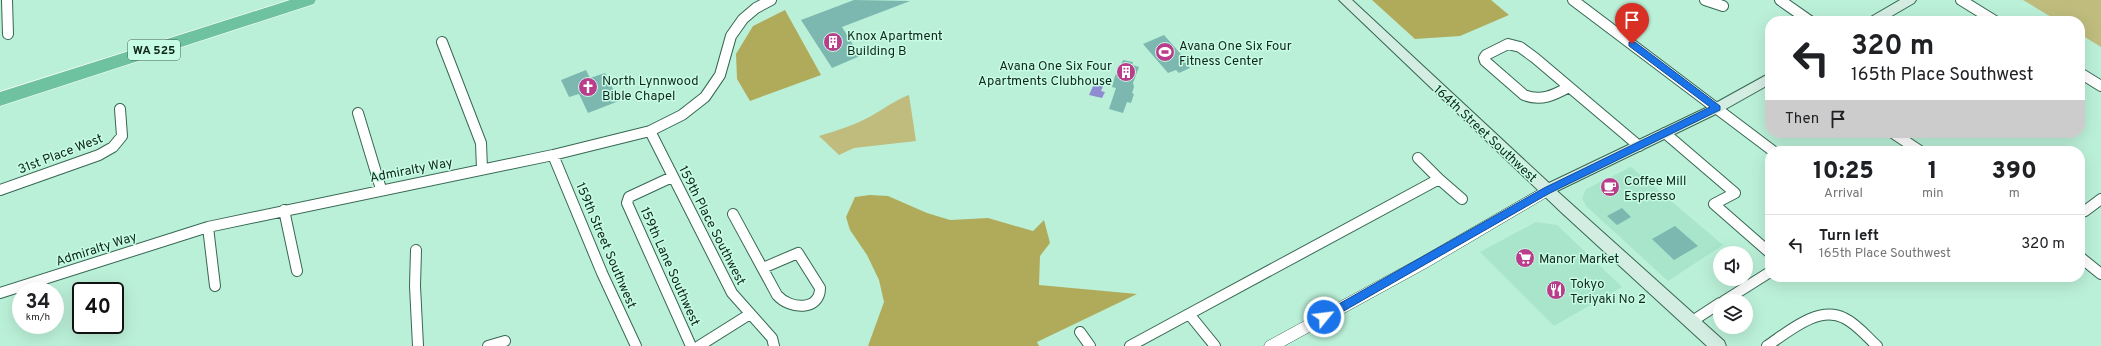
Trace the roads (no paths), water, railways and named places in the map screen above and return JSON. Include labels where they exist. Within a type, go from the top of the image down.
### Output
[{"type":"highway","name":"WA 525","points":[[0,88],[276,0]]},
{"type":"highway","name":"WA 525","points":[[0,99],[308,0]]},
{"type":"main road","name":"164th Street Southwest","points":[[1345,0],[1547,190],[1718,346]]},
{"type":"main road","points":[[1882,16],[1910,0]]},
{"type":"main road","points":[[1547,190],[1717,108],[1765,81]]},
{"type":"street","points":[[7,0],[8,34]]},
{"type":"street","name":"Admiralty Way","points":[[0,293],[208,227],[381,189],[553,155],[650,131],[682,115],[705,97],[720,76],[731,36],[742,19],[756,8],[771,0]]},
{"type":"street","points":[[1573,0],[1766,146]]},
{"type":"street","points":[[1705,0],[1723,6]]},
{"type":"street","points":[[1780,0],[1803,16]]},
{"type":"street","points":[[1961,0],[1987,16]]},
{"type":"street","points":[[442,42],[481,143],[482,169]]},
{"type":"street","points":[[1569,87],[1542,100],[1530,98],[1518,90],[1485,61],[1484,58],[1486,55],[1508,44],[1514,44],[1528,53],[1569,87],[1639,146]]},
{"type":"street","points":[[2085,76],[2101,86]]},
{"type":"street","name":"31st Place West","points":[[0,190],[99,155],[113,147],[122,136],[120,109]]},
{"type":"street","points":[[358,113],[381,189]]},
{"type":"street","name":"159th Place Southwest","points":[[650,131],[732,293],[772,338],[774,346]]},
{"type":"street","points":[[1664,133],[1735,193],[1714,204],[1765,249]]},
{"type":"street","points":[[1900,138],[1912,146]]},
{"type":"street","name":"159th Street Southwest","points":[[553,155],[602,273],[636,346]]},
{"type":"street","points":[[1418,158],[1462,200]]},
{"type":"street","name":"159th Lane Southwest","points":[[672,176],[629,197],[627,202],[692,346]]},
{"type":"street","points":[[1130,346],[1439,179]]},
{"type":"street","points":[[1271,346],[1423,263],[1547,190]]},
{"type":"street","points":[[2085,211],[2101,199]]},
{"type":"street","points":[[284,210],[297,271]]},
{"type":"street","points":[[732,214],[782,303],[790,307],[810,302],[818,297],[820,288],[798,253],[763,268]]},
{"type":"street","points":[[208,227],[215,286]]},
{"type":"street","points":[[416,250],[413,279],[417,313],[418,346]]},
{"type":"street","points":[[2085,261],[2101,274]]},
{"type":"street","points":[[1735,294],[1765,275]]},
{"type":"street","points":[[1691,322],[1713,308]]},
{"type":"street","points":[[699,346],[750,314]]},
{"type":"street","points":[[1189,314],[1215,346]]},
{"type":"street","points":[[1767,346],[1816,315],[1832,314],[1844,318],[1877,346]]},
{"type":"street","points":[[1080,332],[1090,346]]},
{"type":"street","points":[[488,346],[506,341]]},
{"type":"place","name":"Knox Apartment Building B","points":[[833,42]]},
{"type":"place","name":"Avana One Six Four Fitness Center","points":[[1165,52]]},
{"type":"place","name":"Avana One Six Four Apartments Clubhouse","points":[[1126,72]]},
{"type":"place","name":"North Lynnwood Bible Chapel","points":[[588,87]]},
{"type":"place","name":"Coffee Mill Espresso","points":[[1610,187]]},
{"type":"place","name":"Manor Market","points":[[1525,258]]},
{"type":"place","name":"Tokyo Teriyaki No 2","points":[[1556,290]]}]
